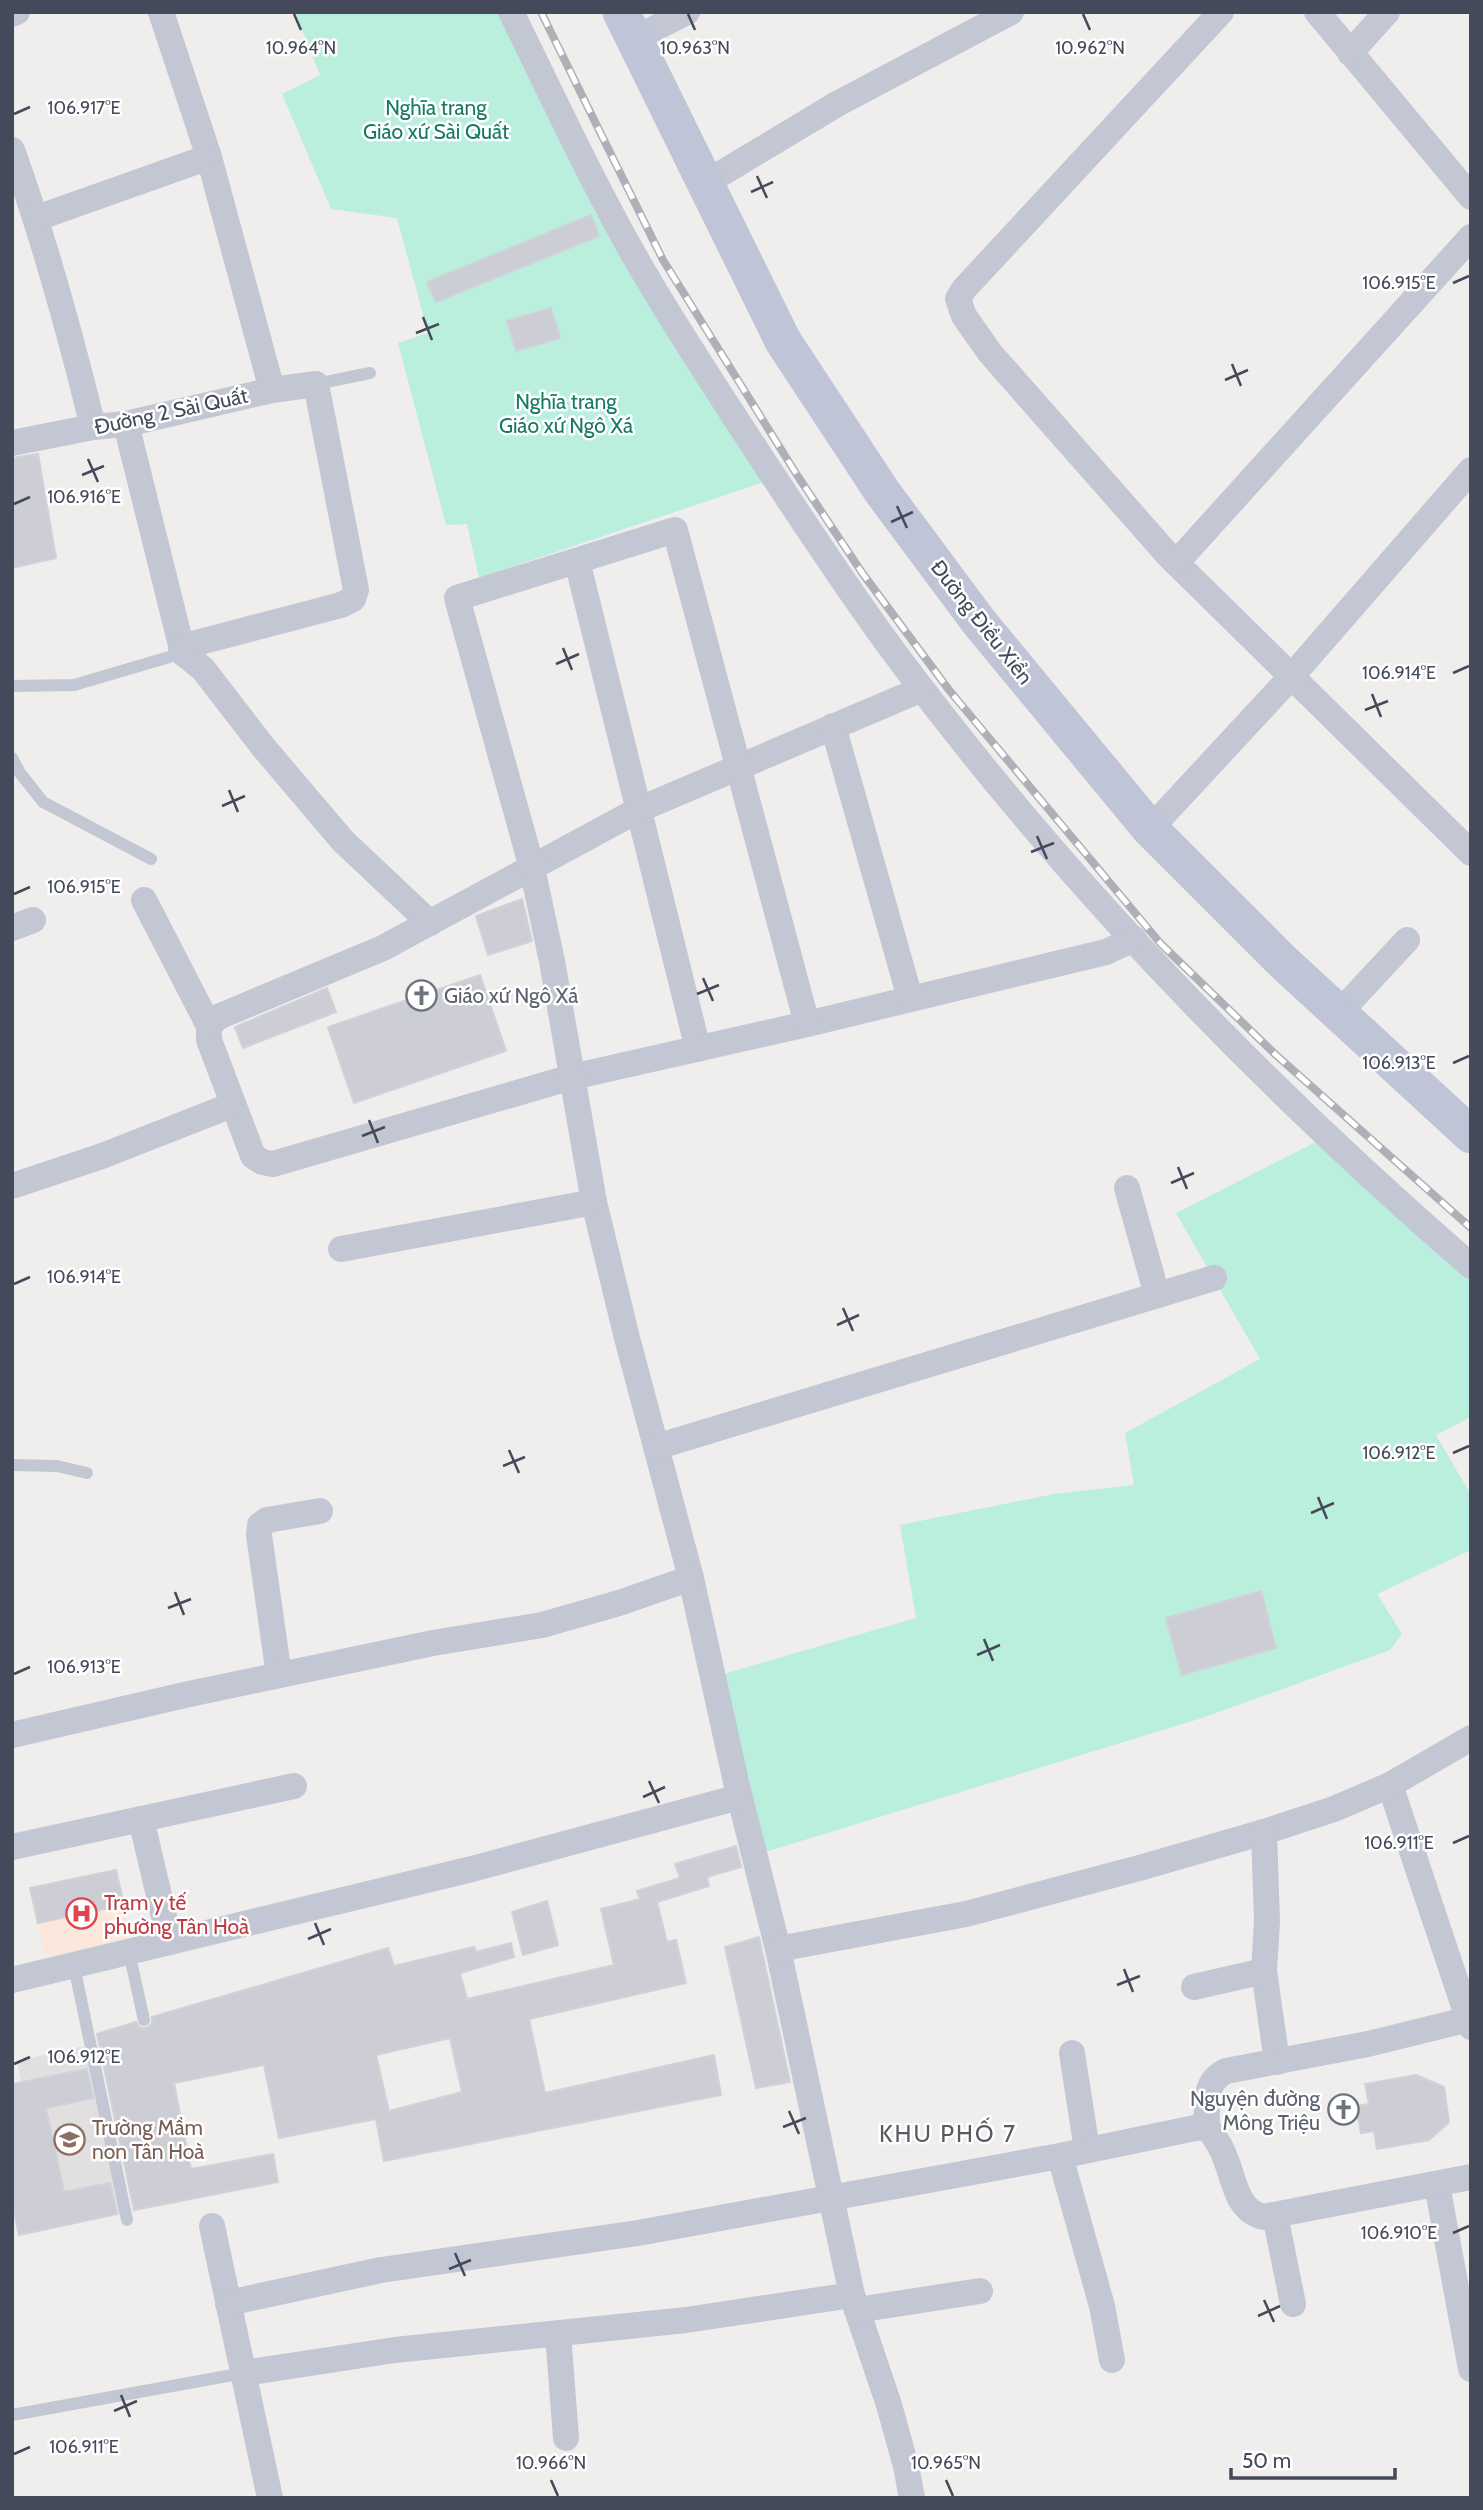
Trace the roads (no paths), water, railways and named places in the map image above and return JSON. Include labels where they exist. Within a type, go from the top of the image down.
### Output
[{"type":"street","points":[[12,14],[17,12]]},
{"type":"street","points":[[161,12],[209,157],[272,390]]},
{"type":"street","points":[[511,12],[603,199],[646,275],[723,400],[895,654],[1049,845],[1172,982],[1301,1112],[1471,1266]]},
{"type":"street","points":[[628,26],[687,12]]},
{"type":"street","points":[[704,184],[837,104],[1011,12]]},
{"type":"street","points":[[1221,12],[964,289],[958,299],[964,316],[990,353],[1176,563],[1291,677],[1466,840]]},
{"type":"street","points":[[1317,12],[1471,197]]},
{"type":"street","points":[[1350,53],[1387,12]]},
{"type":"street","name":"Đường Điều Xiển","points":[[628,26],[783,341],[883,493],[979,622],[1150,829],[1338,1014],[1471,1135]]},
{"type":"street","points":[[12,150],[37,218],[93,427]]},
{"type":"street","points":[[37,218],[209,157]]},
{"type":"street","points":[[1176,563],[1471,237]]},
{"type":"street","name":"Đường 2 Sài Quất","points":[[12,443],[93,427],[126,424],[272,390],[317,391]]},
{"type":"street","points":[[182,650],[341,605],[353,599],[356,590],[317,391]]},
{"type":"street","points":[[126,424],[182,650],[203,669],[264,748],[343,841],[430,923]]},
{"type":"street","points":[[1150,829],[1291,677],[1471,470]]},
{"type":"street","points":[[807,1024],[675,530],[457,598],[532,868],[552,961],[594,1202],[626,1338],[691,1578],[739,1797],[778,1949],[854,2303],[889,2404],[912,2498]]},
{"type":"street","points":[[577,561],[698,1049]]},
{"type":"street","points":[[209,1026],[218,1017],[383,948],[638,810],[922,689]]},
{"type":"street","points":[[833,726],[910,998]]},
{"type":"street","points":[[144,900],[209,1026],[209,1040],[253,1156],[262,1162],[273,1164],[572,1077],[1106,952],[1134,939]]},
{"type":"street","points":[[1338,1014],[1407,940]]},
{"type":"street","points":[[12,1186],[102,1156],[232,1105]]},
{"type":"street","points":[[1126,1188],[1157,1295]]},
{"type":"street","points":[[341,1249],[594,1202]]},
{"type":"street","points":[[656,1447],[1214,1278]]},
{"type":"street","points":[[279,1675],[259,1535],[260,1525],[267,1520],[320,1511]]},
{"type":"street","points":[[12,1735],[433,1643],[542,1625],[619,1603],[691,1578]]},
{"type":"street","points":[[778,1949],[966,1914],[1264,1832],[1334,1809],[1390,1785],[1471,1738]]},
{"type":"street","points":[[1390,1785],[1470,2023],[1226,2071],[1211,2082],[1207,2095],[1207,2127],[1225,2157],[1238,2196],[1253,2214],[1263,2217],[1471,2177]]},
{"type":"street","points":[[12,1847],[294,1786]]},
{"type":"street","points":[[12,1980],[472,1869],[739,1797]]},
{"type":"street","points":[[141,1819],[170,1942]]},
{"type":"street","points":[[1264,1832],[1267,1908],[1264,1971],[1277,2062]]},
{"type":"street","points":[[1194,1987],[1264,1971]]},
{"type":"street","points":[[1072,2053],[1087,2150]]},
{"type":"street","points":[[228,2302],[381,2270],[638,2233],[1060,2156],[1195,2127],[1207,2127]]},
{"type":"street","points":[[1060,2156],[1102,2306],[1112,2360]]},
{"type":"street","points":[[1437,2185],[1471,2369]]},
{"type":"street","points":[[1275,2215],[1293,2304]]},
{"type":"street","points":[[212,2226],[270,2498]]},
{"type":"street","points":[[244,2373],[395,2350],[980,2291]]},
{"type":"street","points":[[558,2334],[566,2438]]},
{"type":"lane","points":[[317,391],[370,373]]},
{"type":"lane","points":[[12,686],[74,685],[182,650]]},
{"type":"lane","points":[[12,758],[43,802],[151,859]]},
{"type":"lane","points":[[12,1465],[57,1466],[87,1473]]},
{"type":"lane","points":[[129,1952],[144,2020]]},
{"type":"lane","points":[[74,1966],[127,2220]]},
{"type":"lane","points":[[12,2415],[244,2373]]},
{"type":"railway","points":[[541,12],[663,260],[797,475],[863,574],[949,690],[1161,944],[1276,1055],[1471,1228]]},
{"type":"place","name":"Giáo xứ Ngô Xá","points":[[421,995]]},
{"type":"place","name":"Trạm y tế phường Tân Hoà","points":[[81,1914]]},
{"type":"place","name":"Nguyện đường Mông Triệu","points":[[1343,2110]]},
{"type":"place","name":"Trường Mầm non Tân Hoà","points":[[69,2139]]},
{"type":"district","name":"KHU PHỐ 7","points":[[948,2133]]},
{"type":"park label","name":"Nghĩa trang Giáo xứ Sài Quất","points":[[436,119]]},
{"type":"park label","name":"Nghĩa trang Giáo xứ Ngô Xá","points":[[566,413]]}]
